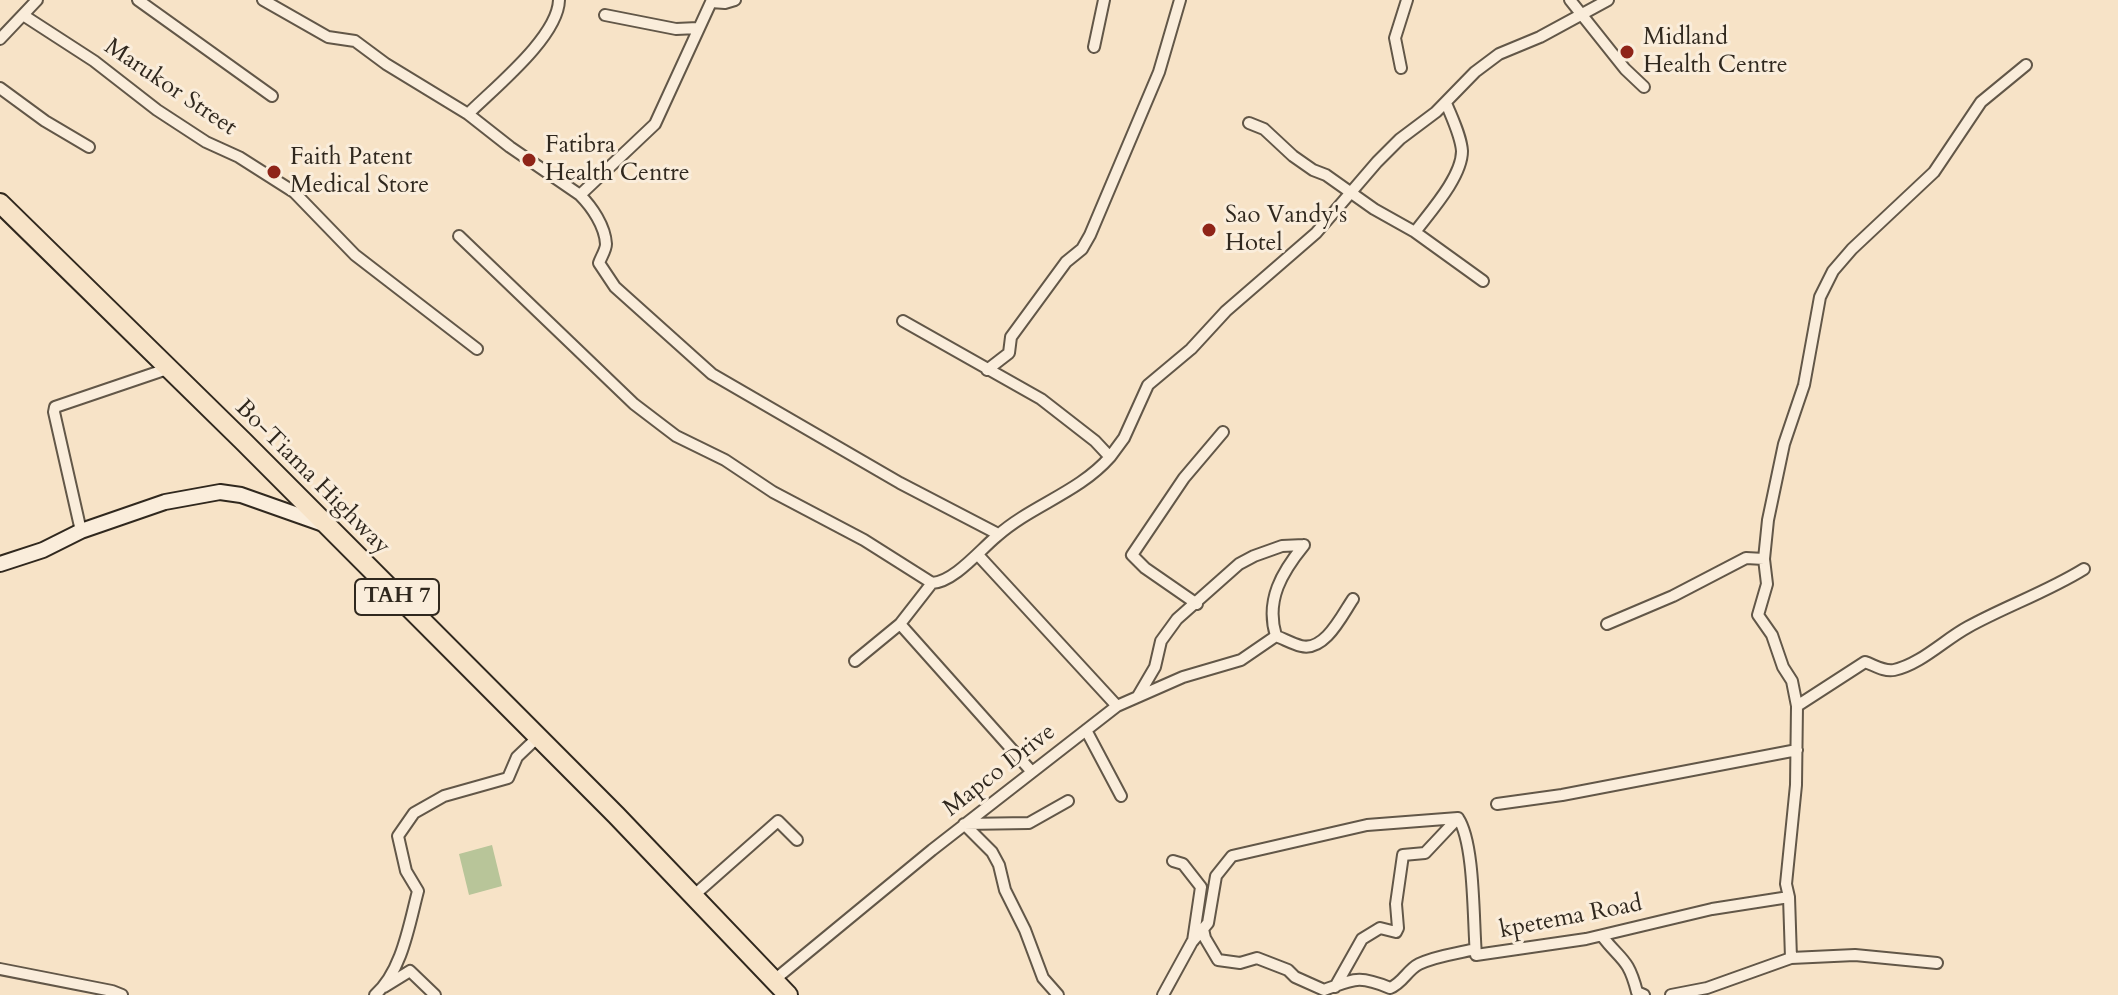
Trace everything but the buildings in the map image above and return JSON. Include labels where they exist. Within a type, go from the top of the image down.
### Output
[{"type":"highway","name":"Bo-Tiama Highway","points":[[0,203],[538,737],[788,995]]},
{"type":"street","points":[[0,39],[37,0]]},
{"type":"street","points":[[138,0],[272,96]]},
{"type":"street","points":[[263,0],[328,37],[355,41],[386,64],[468,114],[580,195],[593,207],[606,247],[599,263],[615,287],[712,374],[900,483],[998,534]]},
{"type":"street","points":[[468,114],[535,47],[558,13],[559,0]]},
{"type":"street","points":[[580,195],[655,124],[712,1],[725,3],[735,0]]},
{"type":"street","points":[[1094,47],[1104,0]]},
{"type":"street","points":[[987,370],[1009,353],[1011,337],[1066,262],[1082,249],[1090,235],[1159,72],[1180,0]]},
{"type":"street","points":[[1401,68],[1395,38],[1407,0]]},
{"type":"street","points":[[1570,0],[1625,69],[1644,87]]},
{"type":"street","points":[[459,236],[634,404],[676,436],[725,460],[773,492],[864,540],[932,583],[941,583],[978,555],[998,534],[1095,474],[1124,438],[1148,385],[1197,344],[1226,311],[1316,233],[1400,139],[1446,103],[1475,72],[1499,54],[1540,37],[1608,0]]},
{"type":"street","name":"Marukor Street","points":[[23,15],[94,61],[157,110],[294,192],[355,255],[477,349]]},
{"type":"street","points":[[605,15],[676,29],[698,28]]},
{"type":"street","points":[[1791,958],[1786,884],[1797,750],[1797,706],[1792,681],[1783,667],[1772,635],[1758,615],[1767,584],[1764,559],[1772,497],[1784,444],[1804,385],[1820,297],[1833,271],[1873,228],[1934,172],[1981,102],[2026,65]]},
{"type":"street","points":[[0,88],[45,121],[89,147]]},
{"type":"street","points":[[1415,232],[1447,189],[1460,164],[1462,150],[1446,103]]},
{"type":"street","points":[[1249,123],[1264,129],[1293,156],[1415,232],[1483,281]]},
{"type":"street","points":[[903,321],[1041,399],[1095,441],[1110,457]]},
{"type":"street","points":[[81,531],[55,407],[167,369]]},
{"type":"street","points":[[1197,604],[1145,568],[1132,555],[1184,478],[1223,432]]},
{"type":"street","points":[[0,564],[165,502],[220,492],[241,495],[326,525]]},
{"type":"street","points":[[1137,698],[1155,667],[1161,641],[1177,619],[1239,564],[1254,556],[1282,546],[1304,545],[1280,575],[1272,623],[1276,636],[1304,647],[1317,644],[1329,633],[1353,599]]},
{"type":"street","points":[[978,555],[1117,706]]},
{"type":"street","points":[[1607,624],[1673,596],[1746,558],[1764,559]]},
{"type":"street","points":[[1797,706],[1858,664],[1865,662],[1888,671],[1897,669],[1985,617],[2060,584],[2084,569]]},
{"type":"street","points":[[855,661],[900,624],[932,583]]},
{"type":"street","points":[[900,624],[1032,772]]},
{"type":"street","name":"Mapco Drive","points":[[773,981],[964,824],[1117,706],[1183,677],[1241,660],[1276,636]]},
{"type":"street","points":[[1086,730],[1121,796]]},
{"type":"street","points":[[379,992],[397,962],[418,891],[406,871],[398,836],[414,813],[444,796],[508,778],[517,757],[538,737]]},
{"type":"street","points":[[1497,804],[1562,795],[1797,750]]},
{"type":"street","points":[[964,824],[1029,823],[1068,801]]},
{"type":"street","points":[[1163,995],[1192,942],[1208,923],[1216,876],[1232,856],[1256,848],[1367,825],[1458,818]]},
{"type":"street","points":[[1333,990],[1362,939],[1380,928],[1396,932],[1396,904],[1403,855],[1425,853],[1458,818]]},
{"type":"street","name":"kpetema Road","points":[[1458,818],[1464,826],[1469,859],[1476,955],[1602,936],[1712,909],[1789,897]]},
{"type":"street","points":[[692,897],[778,821],[797,840]]},
{"type":"street","points":[[964,824],[992,852],[1043,978],[1058,995]]},
{"type":"street","points":[[1173,861],[1183,864],[1201,887],[1192,942]]},
{"type":"street","points":[[1203,929],[1218,960],[1240,963],[1257,958],[1288,970],[1295,977],[1324,990],[1333,990],[1366,978],[1390,988],[1420,963],[1445,953],[1475,949]]},
{"type":"street","points":[[1602,936],[1613,951],[1623,957],[1631,969],[1637,992],[1644,995]]},
{"type":"street","points":[[1671,995],[1707,988],[1791,958],[1855,955],[1937,963]]},
{"type":"street","points":[[0,969],[122,995]]},
{"type":"street","points":[[379,992],[410,971],[435,995]]},
{"type":"green space","points":[[492,845],[502,886],[469,895],[459,854]]},
{"type":"place","name":"Midland Health Centre","points":[[1627,52]]},
{"type":"place","name":"Fatibra Health Centre","points":[[529,160]]},
{"type":"place","name":"Faith Patent Medical Store","points":[[274,172]]},
{"type":"place","name":"Sao Vandy's Hotel","points":[[1209,230]]}]
